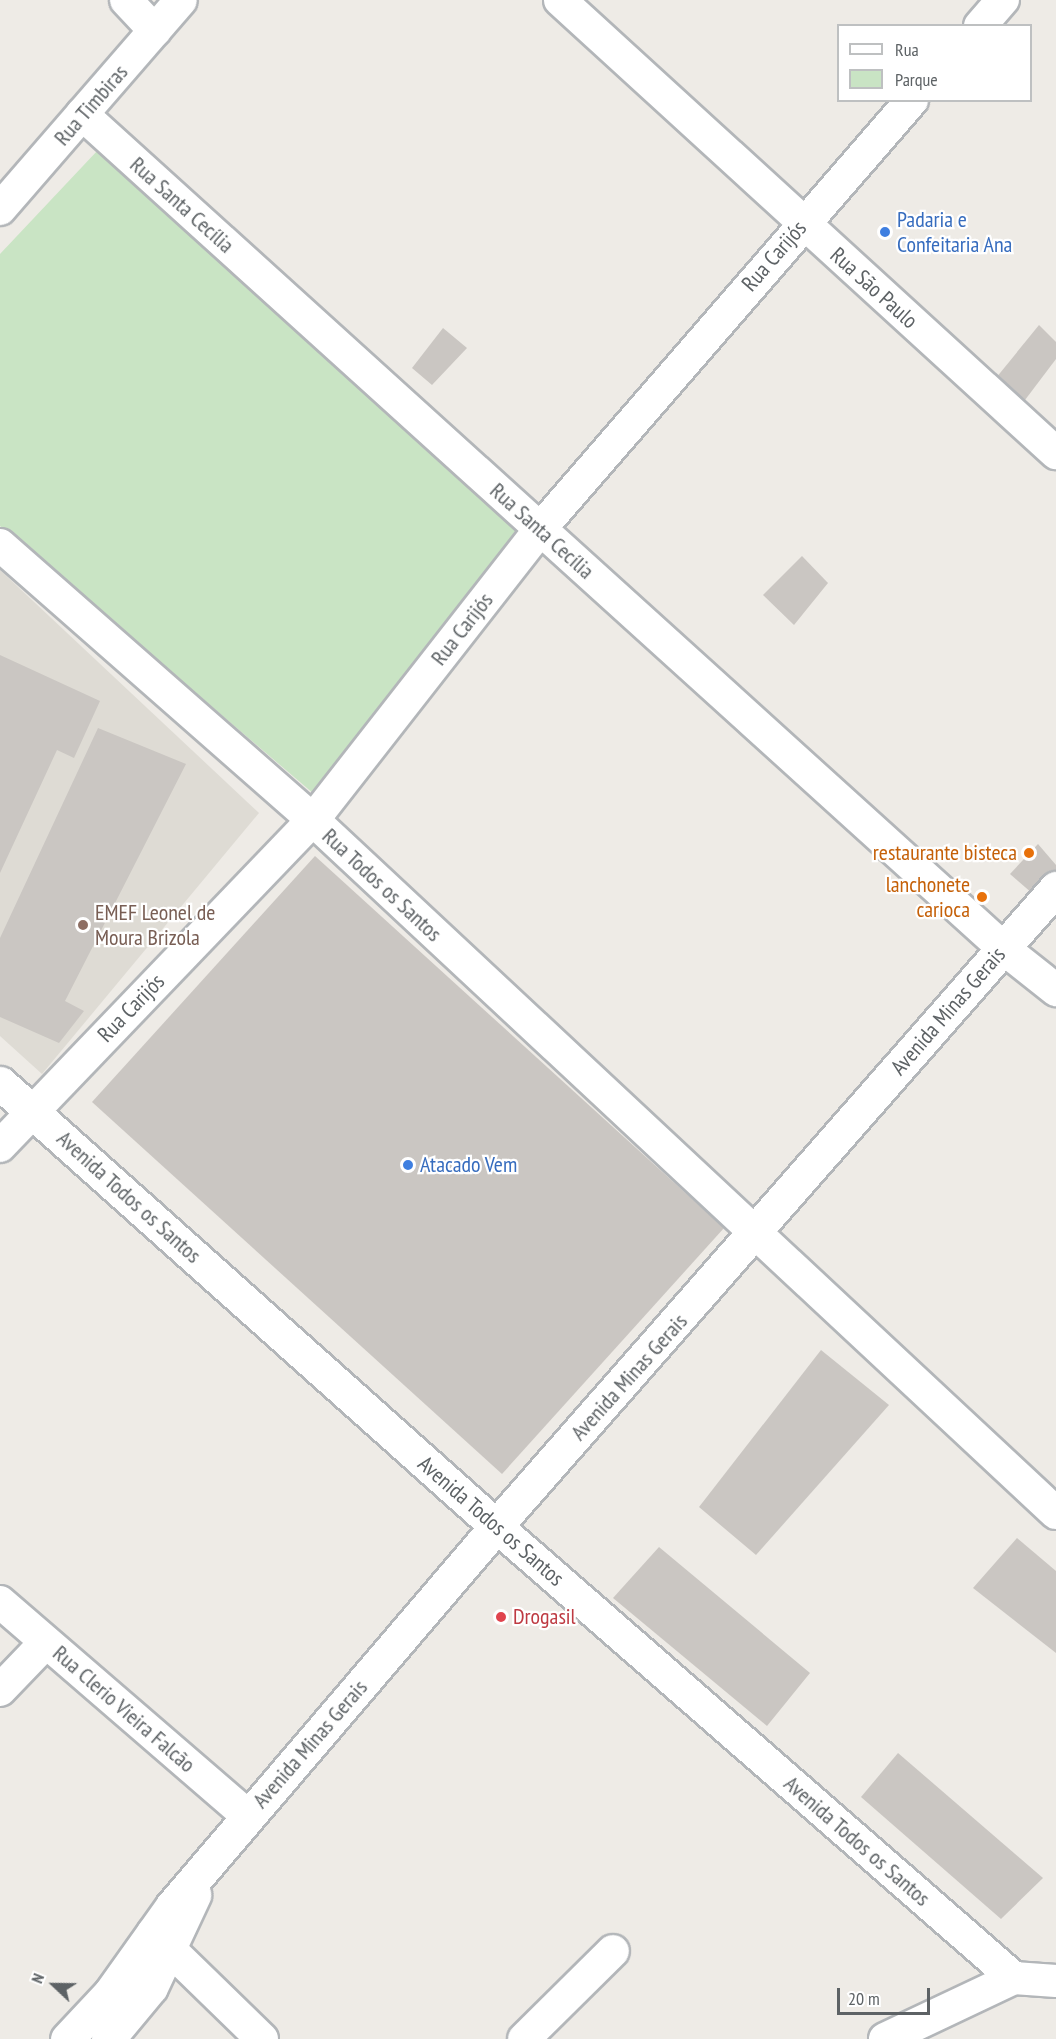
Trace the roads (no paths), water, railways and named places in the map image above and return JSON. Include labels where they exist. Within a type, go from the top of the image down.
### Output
[{"type":"street","points":[[126,0],[155,31]]},
{"type":"street","name":"Rua Timbiras","points":[[0,209],[181,0]]},
{"type":"street","name":"Rua São Paulo","points":[[560,0],[802,224],[1056,453]]},
{"type":"street","points":[[982,24],[1003,0]]},
{"type":"street","name":"Rua Carijós","points":[[0,1146],[312,820],[540,529],[802,224],[910,102]]},
{"type":"street","name":"Rua Santa Cecília","points":[[82,114],[1003,948],[1056,990]]},
{"type":"street","name":"Rua Todos os Santos","points":[[0,545],[312,820],[1056,1513]]},
{"type":"street","name":"Avenida Minas Gerais","points":[[163,1942],[203,1868],[496,1526],[756,1234],[1056,888]]},
{"type":"street","name":"Avenida Todos os Santos","points":[[0,1083],[496,1526],[1014,1978]]},
{"type":"street","name":"Rua Clerio Vieira Falcão","points":[[0,1602],[248,1816]]},
{"type":"street","points":[[0,1690],[46,1642]]},
{"type":"street","points":[[67,2039],[163,1942]]},
{"type":"street","points":[[108,2039],[134,2012],[163,1942]]},
{"type":"street","points":[[163,1942],[262,2039]]},
{"type":"street","points":[[524,2039],[613,1951]]},
{"type":"street","points":[[885,2039],[1014,1978],[1056,1981]]},
{"type":"place","name":"Padaria e Confeitaria Ana","points":[[885,232]]},
{"type":"place","name":"restaurante bisteca","points":[[1029,853]]},
{"type":"place","name":"lanchonete carioca","points":[[982,897]]},
{"type":"place","name":"EMEF Leonel de Moura Brizola","points":[[83,925]]},
{"type":"place","name":"Atacado Vem","points":[[408,1165]]},
{"type":"place","name":"Drogasil","points":[[501,1617]]}]
